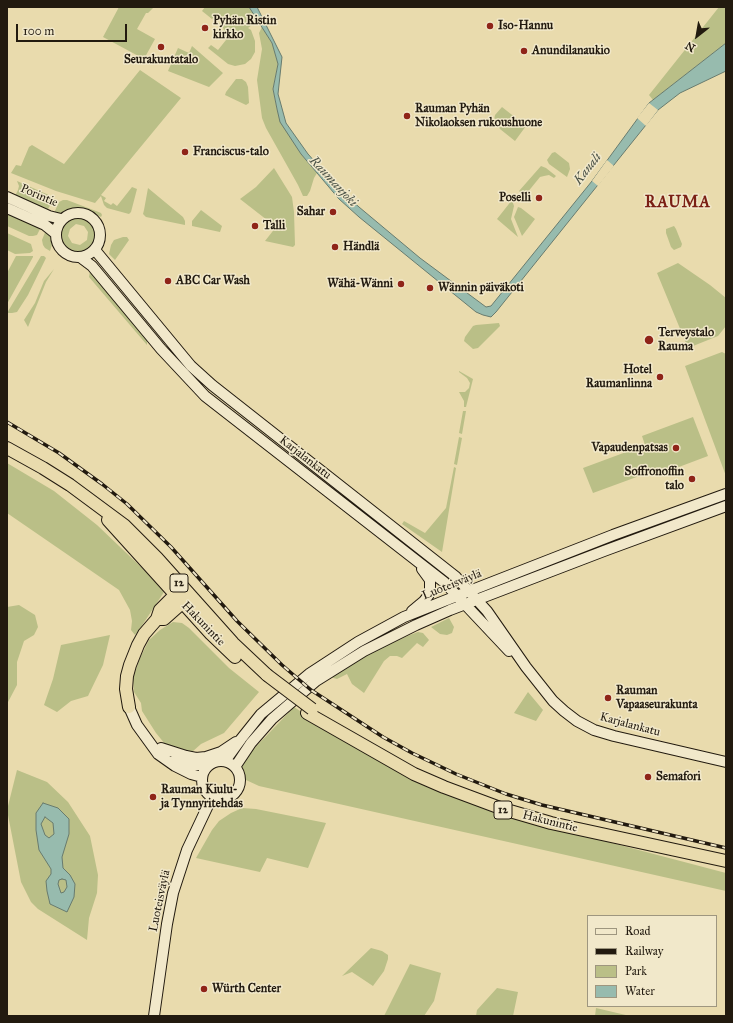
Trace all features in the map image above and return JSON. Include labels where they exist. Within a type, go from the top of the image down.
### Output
[{"type":"highway","name":"Hakunintie","points":[[7,448],[43,468],[86,497],[182,597],[211,634],[310,711],[361,744],[414,774],[496,807],[551,823],[726,861]]},
{"type":"highway","points":[[129,707],[126,688],[130,665],[144,634],[157,620],[160,610],[182,597]]},
{"type":"highway","name":"Hakunintie","points":[[682,852],[726,867]]},
{"type":"main road","name":"Porintie","points":[[7,196],[49,216],[61,219]]},
{"type":"main road","name":"Porintie","points":[[7,208],[45,225],[55,233]]},
{"type":"main road","points":[[76,212],[90,216],[96,221],[99,227],[100,235],[99,242],[95,250],[88,256],[80,257],[69,255],[62,251],[58,245],[55,233],[57,225],[61,219],[76,212]]},
{"type":"main road","name":"Karjalankatu","points":[[95,250],[191,366],[212,385],[456,577],[487,611],[526,667],[554,702],[564,711],[577,721],[594,730],[726,762]]},
{"type":"main road","name":"Karjalankatu","points":[[80,257],[92,266],[160,349],[205,396],[444,582],[511,654],[526,667]]},
{"type":"main road","name":"Luoteisväylä","points":[[225,761],[261,714],[309,674],[358,642],[404,617],[620,533],[726,494]]},
{"type":"main road","name":"Luoteisväylä","points":[[235,767],[251,743],[272,719],[316,681],[364,651],[416,625],[466,604],[726,506]]},
{"type":"main road","points":[[404,617],[424,601],[430,590],[430,580],[417,561]]},
{"type":"main road","points":[[129,707],[144,737],[158,754],[175,766],[202,777]]},
{"type":"main road","points":[[144,737],[182,762],[194,765],[208,765],[215,762],[225,761],[235,767],[240,778],[239,786],[232,795],[219,799],[212,797],[204,788],[202,777],[205,768],[208,765]]},
{"type":"main road","points":[[161,748],[196,758],[222,752],[241,739]]},
{"type":"main road","name":"Luoteisväylä","points":[[154,1016],[173,893],[187,850],[212,797]]},
{"type":"green space","points":[[119,7],[154,7],[146,13],[137,29],[155,39],[144,59],[103,37]]},
{"type":"green space","points":[[205,7],[249,7],[256,19],[248,28],[251,30],[255,41],[255,52],[251,59],[245,64],[235,66],[228,64],[208,48],[211,45],[218,50],[226,40],[220,35],[224,29],[219,24],[222,20],[216,14],[212,19],[202,11]]},
{"type":"green space","points":[[719,7],[726,7],[726,43],[653,100],[649,95]]},
{"type":"green space","points":[[262,27],[272,43],[278,64],[273,89],[277,109],[301,154],[317,173],[307,196],[303,196],[262,118],[257,80],[262,49],[259,33]]},
{"type":"green space","points":[[192,46],[223,73],[209,87],[168,71],[178,48],[189,53]]},
{"type":"green space","points":[[140,70],[181,98],[101,195],[106,198],[104,201],[111,205],[113,203],[117,206],[132,187],[137,189],[131,212],[129,214],[107,208],[104,205],[101,196],[95,203],[56,191],[11,173],[16,165],[21,166],[29,147],[32,145],[64,164]]},
{"type":"green space","points":[[236,79],[242,79],[246,82],[248,87],[249,103],[246,105],[225,95]]},
{"type":"green space","points":[[502,107],[526,126],[515,141],[500,129],[494,120],[495,115]]},
{"type":"green space","points":[[555,152],[569,163],[570,169],[567,177],[549,164],[547,160],[552,153]]},
{"type":"green space","points":[[541,166],[556,176],[554,178],[549,175],[540,177],[527,193],[522,194],[519,191]]},
{"type":"green space","points":[[274,168],[292,197],[295,245],[293,247],[265,241],[276,227],[240,199],[256,187]]},
{"type":"green space","points":[[17,181],[53,198],[47,211],[13,195],[16,194],[18,190],[19,186]]},
{"type":"green space","points":[[148,188],[183,217],[185,225],[146,217],[143,214]]},
{"type":"green space","points":[[67,200],[96,211],[102,215],[101,217],[79,208],[74,208],[63,213],[54,213],[59,202]]},
{"type":"green space","points":[[512,200],[514,206],[511,219],[518,237],[497,219]]},
{"type":"green space","points":[[518,207],[535,219],[522,236],[514,217]]},
{"type":"green space","points":[[201,210],[222,226],[220,232],[192,226],[192,221]]},
{"type":"green space","points":[[7,212],[41,227],[37,235],[29,236],[7,226]]},
{"type":"green space","points":[[77,217],[90,221],[94,226],[96,236],[92,246],[81,252],[73,252],[63,244],[61,234],[64,224],[68,220]],"holes":[[[76,224],[84,226],[88,232],[87,240],[80,245],[72,243],[68,236],[70,229]]]},
{"type":"green space","points":[[674,226],[682,244],[681,247],[674,250],[671,247],[666,229]]},
{"type":"green space","points":[[46,230],[53,241],[50,251],[45,248],[42,240]]},
{"type":"green space","points":[[7,233],[31,244],[33,251],[30,253],[15,254],[7,250]]},
{"type":"green space","points":[[127,237],[129,240],[115,260],[109,254],[111,245],[114,240]]},
{"type":"green space","points":[[16,256],[33,257],[7,304],[7,273]]},
{"type":"green space","points":[[41,256],[46,258],[28,295],[17,312],[7,313]]},
{"type":"green space","points":[[678,263],[726,298],[726,326],[718,336],[688,348],[657,273]]},
{"type":"green space","points":[[54,269],[46,282],[28,327],[24,320],[35,303],[44,281]]},
{"type":"green space","points":[[90,271],[147,339],[147,345],[89,277]]},
{"type":"green space","points":[[499,323],[500,326],[478,348],[473,349],[464,341],[465,337],[473,326]]},
{"type":"green space","points":[[722,352],[726,354],[726,476],[685,366]]},
{"type":"green space","points":[[459,371],[473,379],[466,407],[464,407],[464,401],[459,392],[465,392],[469,388],[470,383]]},
{"type":"green space","points":[[463,411],[466,411],[462,434],[459,433]]},
{"type":"green space","points":[[693,417],[708,456],[655,476],[653,471],[593,493],[583,468],[645,445],[642,436]]},
{"type":"green space","points":[[459,437],[462,438],[457,465],[454,464]]},
{"type":"green space","points":[[7,463],[54,491],[97,525],[141,567],[164,592],[135,635],[131,630],[132,621],[130,610],[119,590],[7,513]]},
{"type":"green space","points":[[454,467],[456,468],[442,552],[402,524],[404,521],[425,533],[446,508]]},
{"type":"green space","points":[[19,605],[35,615],[38,627],[34,635],[24,641],[17,662],[17,685],[7,704],[7,607]]},
{"type":"green space","points":[[449,618],[454,627],[452,633],[447,635],[440,634],[431,627]]},
{"type":"green space","points":[[173,622],[182,623],[189,628],[229,668],[259,692],[224,733],[201,744],[192,752],[183,752],[165,744],[142,711],[141,703],[134,692],[133,678],[140,658],[149,640],[160,630]]},
{"type":"green space","points":[[418,632],[423,633],[429,640],[423,647],[417,643],[402,658],[390,656],[384,661],[364,693],[352,684],[347,674],[337,679],[330,677],[366,655]]},
{"type":"green space","points":[[110,635],[103,665],[88,696],[71,701],[57,712],[44,705],[53,679],[61,645]]},
{"type":"green space","points":[[528,692],[543,710],[536,721],[514,713]]},
{"type":"green space","points":[[294,707],[347,742],[377,760],[407,775],[536,823],[726,873],[726,891],[259,786],[246,780],[241,769],[248,755]]},
{"type":"green space","points":[[17,770],[47,782],[68,802],[90,836],[98,875],[97,893],[89,918],[87,940],[38,909],[31,902],[21,882],[7,810]]},
{"type":"green space","points":[[242,808],[256,809],[326,823],[308,868],[267,858],[260,872],[196,858],[219,821]]},
{"type":"green space","points":[[371,948],[382,951],[388,955],[384,971],[373,986],[352,972],[342,976]]},
{"type":"green space","points":[[410,964],[441,973],[434,1001],[424,1016],[384,1016]]},
{"type":"green space","points":[[497,988],[518,992],[513,1016],[476,1016],[477,1010]]},
{"type":"green space","points":[[596,1008],[630,1016],[595,1016]]},
{"type":"water","name":"Raumanjoki","points":[[249,7],[257,7],[282,57],[278,94],[286,123],[308,154],[342,192],[359,207],[420,258],[486,307],[491,306],[592,181],[649,103],[726,43],[726,71],[680,93],[658,110],[491,317],[476,312],[359,217],[339,199],[301,154],[280,122],[273,89],[278,64],[272,43]]},
{"type":"water","points":[[43,803],[58,808],[69,819],[69,834],[62,857],[63,868],[70,875],[75,884],[74,897],[67,912],[50,904],[46,881],[51,874],[51,869],[39,850],[36,830],[36,813]],"holes":[[[45,817],[53,823],[54,834],[49,838],[45,835],[41,824]],[[59,880],[66,880],[67,887],[64,892],[61,893],[58,884]]]},
{"type":"pier","points":[[649,103],[658,110],[646,126],[637,118]]},
{"type":"pier","points":[[607,160],[614,166],[598,186],[592,181]]},
{"type":"railway","points":[[7,422],[59,453],[127,504],[171,547],[237,621],[282,665],[311,690],[383,737],[456,774],[506,794],[542,805],[726,848]]},
{"type":"place","name":"Iso-Hannu","points":[[490,26]]},
{"type":"place","name":"Pyhän Ristin kirkko","points":[[205,28]]},
{"type":"place","name":"Seurakuntatalo","points":[[161,47]]},
{"type":"place","name":"Anundilanaukio","points":[[524,51]]},
{"type":"place","name":"Rauman Pyhän Nikolaoksen rukoushuone","points":[[407,116]]},
{"type":"place","name":"Franciscus-talo","points":[[185,152]]},
{"type":"place","name":"Poselli","points":[[539,198]]},
{"type":"place","name":"Sahar","points":[[333,212]]},
{"type":"place","name":"Talli","points":[[255,226]]},
{"type":"place","name":"Händlä","points":[[335,247]]},
{"type":"place","name":"ABC Car Wash","points":[[168,281]]},
{"type":"place","name":"Wähä-Wänni","points":[[401,284]]},
{"type":"place","name":"Wännin päiväkoti","points":[[430,288]]},
{"type":"place","name":"Terveystalo Rauma","points":[[649,340]]},
{"type":"place","name":"Hotel Raumanlinna","points":[[660,377]]},
{"type":"place","name":"Vapaudenpatsas","points":[[676,448]]},
{"type":"place","name":"Soffronoffin talo","points":[[692,479]]},
{"type":"place","name":"Rauman Vapaaseurakunta","points":[[608,698]]},
{"type":"place","name":"Semafori","points":[[648,777]]},
{"type":"place","name":"Rauman Kiulu- ja Tynnyritehdas","points":[[153,797]]},
{"type":"place","name":"Würth Center","points":[[204,989]]},
{"type":"district","name":"RAUMA","points":[[678,203]]},
{"type":"water label","name":"Kanali","points":[[588,169]]}]
